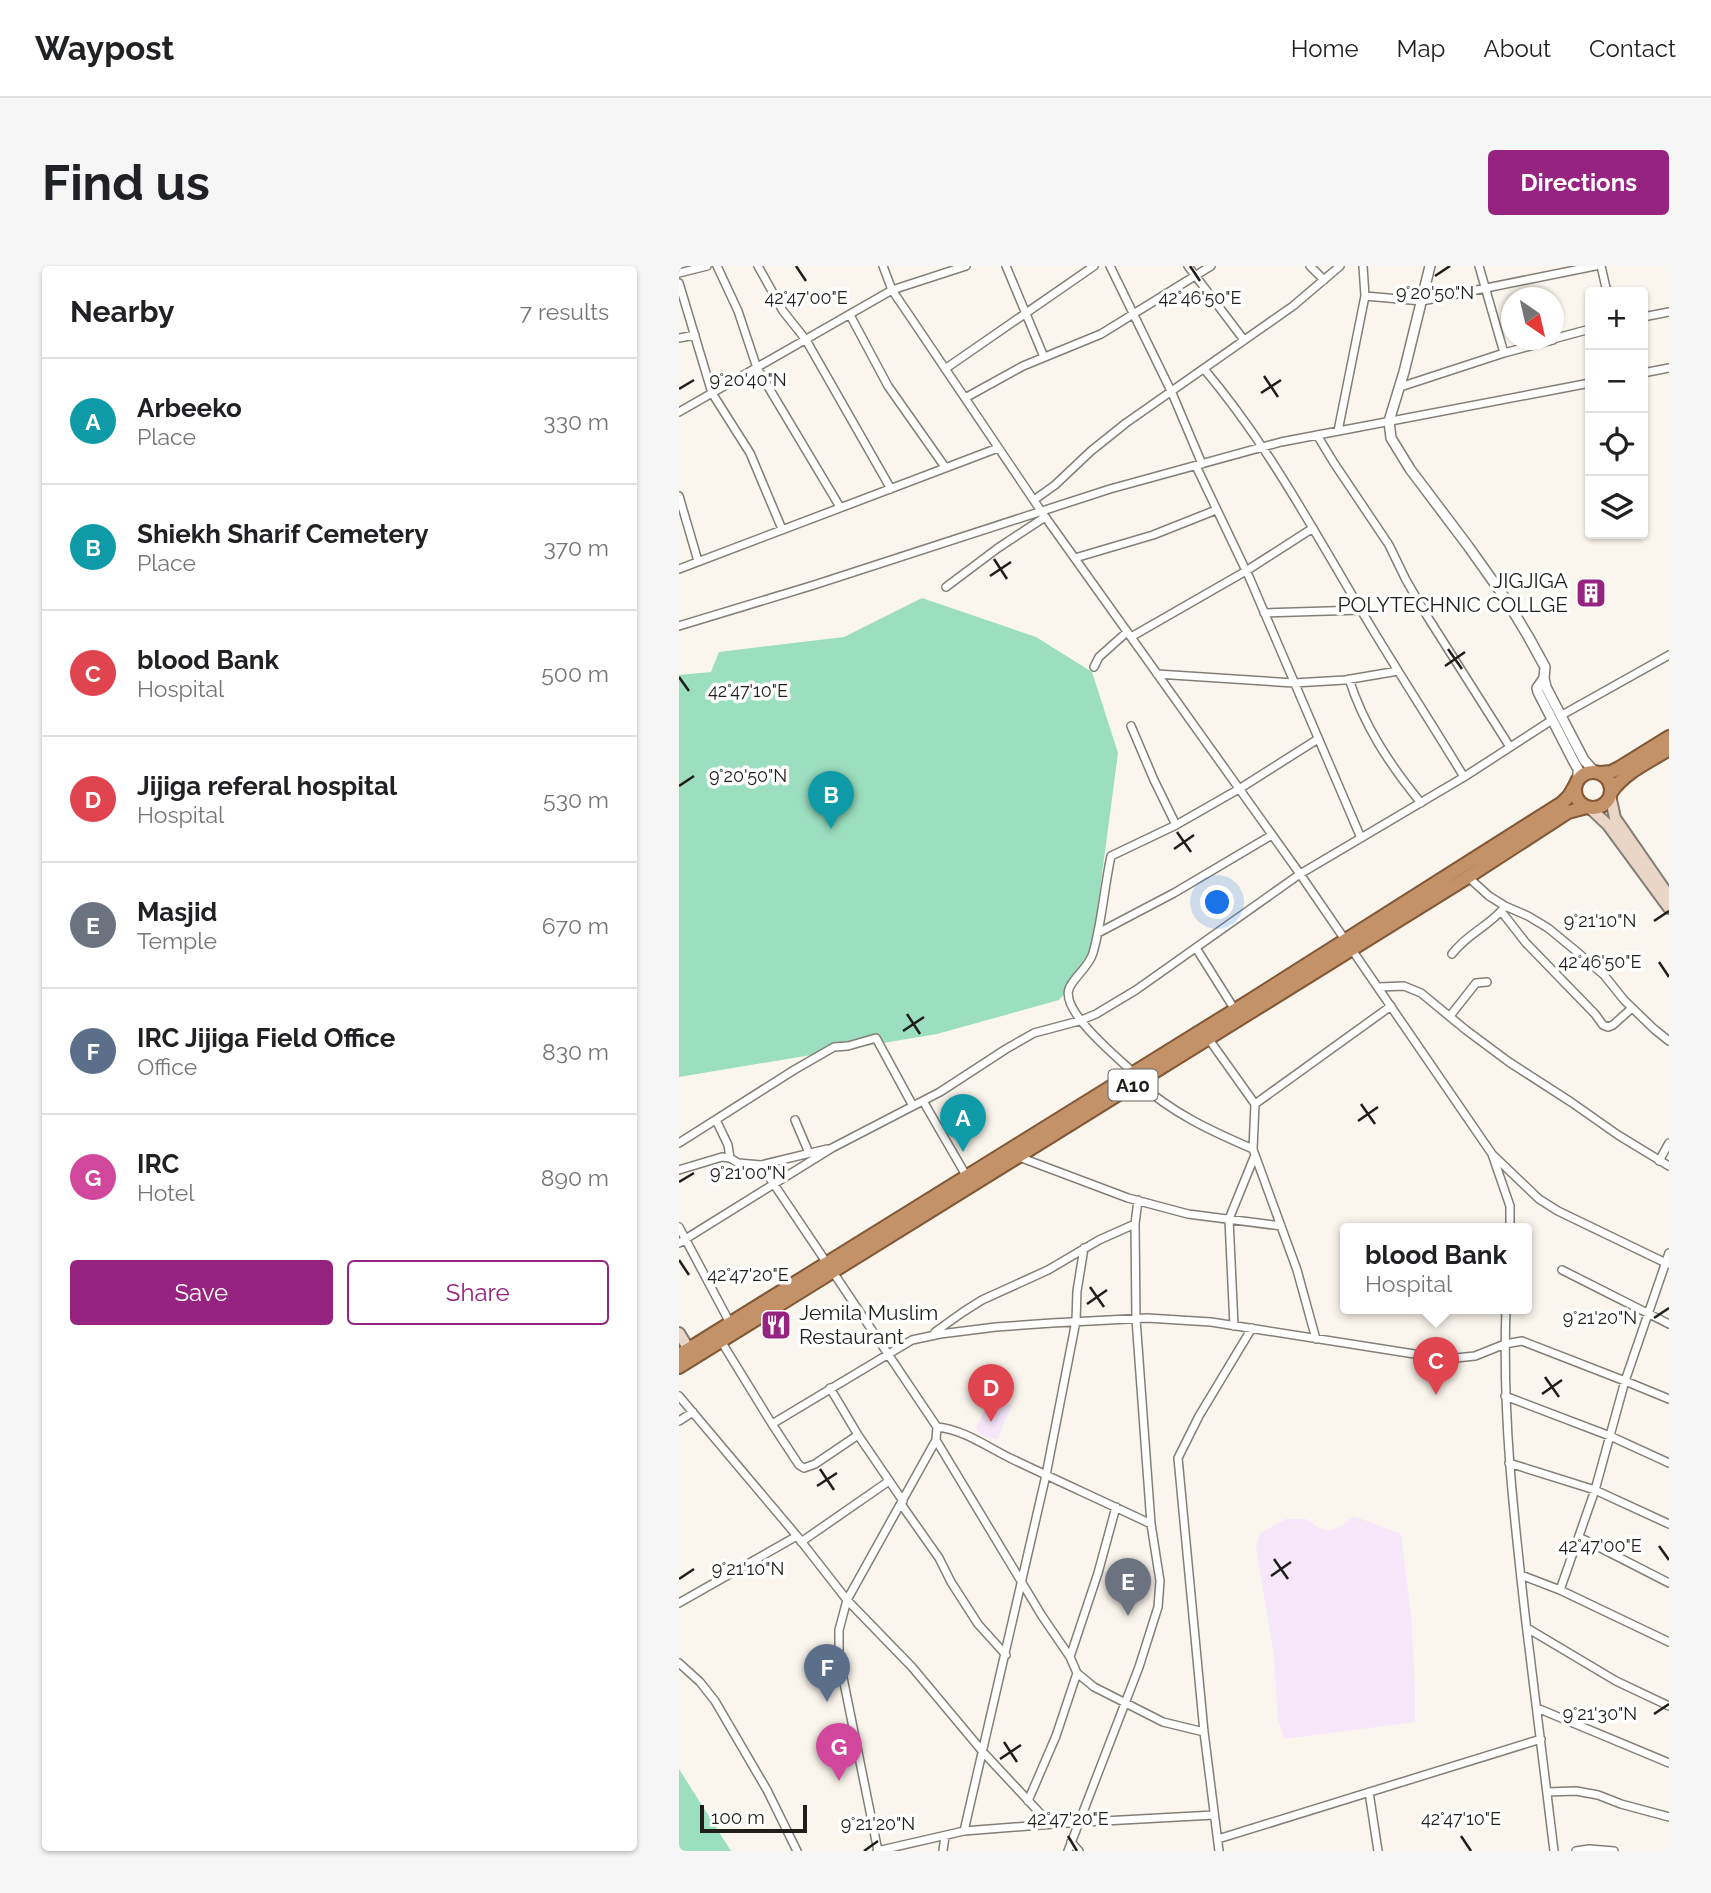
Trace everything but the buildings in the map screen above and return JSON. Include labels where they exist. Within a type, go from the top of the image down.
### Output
[{"type":"highway","name":"A10","points":[[1136,1077],[1208,1038],[1562,803],[1583,774],[1611,772],[1669,737]]},
{"type":"highway","name":"A10","points":[[684,1356],[730,1324],[830,1269],[1014,1154],[1235,1010],[1468,877],[1568,812],[1602,806],[1618,782],[1669,749]]},
{"type":"highway","points":[[1597,772],[1609,780],[1611,793]]},
{"type":"highway","points":[[1577,782],[1576,797],[1589,808]]},
{"type":"highway","name":"A10","points":[[684,1356],[721,1340],[967,1177],[1014,1154]]},
{"type":"main road","points":[[1611,793],[1615,818],[1668,903]]},
{"type":"main road","points":[[1589,808],[1608,825],[1668,903]]},
{"type":"main road","points":[[679,1333],[684,1356]]},
{"type":"street","points":[[679,273],[707,266]]},
{"type":"street","points":[[717,266],[738,311],[757,368],[840,507]]},
{"type":"street","points":[[758,266],[783,311],[806,340],[891,489]]},
{"type":"street","points":[[883,266],[892,289],[1043,514],[1300,874],[1492,1154],[1539,1199],[1558,1211],[1667,1264]]},
{"type":"street","points":[[679,412],[892,289],[967,266]]},
{"type":"street","points":[[1006,266],[1044,357]]},
{"type":"street","points":[[945,369],[1094,266]]},
{"type":"street","points":[[1111,266],[1172,393],[1216,510],[1246,571],[1361,838]]},
{"type":"street","points":[[1188,266],[1244,340]]},
{"type":"street","points":[[965,398],[1023,366],[1090,339],[1211,266]]},
{"type":"street","points":[[1310,266],[1324,279]]},
{"type":"street","points":[[1034,500],[1126,423],[1293,306],[1340,266]]},
{"type":"street","points":[[1338,431],[1365,296],[1363,266]]},
{"type":"street","points":[[1430,266],[1389,421],[1391,438],[1410,469],[1505,598],[1545,667],[1544,678],[1537,688],[1584,760],[1597,772]]},
{"type":"street","points":[[1479,266],[1504,353]]},
{"type":"street","points":[[1365,296],[1422,301],[1595,266]]},
{"type":"street","points":[[1601,266],[1606,287]]},
{"type":"street","points":[[679,283],[712,393],[750,453],[782,529]]},
{"type":"street","points":[[1648,316],[1669,312]]},
{"type":"street","points":[[850,315],[888,386],[945,467]]},
{"type":"street","points":[[1564,336],[1585,330]]},
{"type":"street","points":[[679,338],[695,335]]},
{"type":"street","points":[[1400,387],[1514,350]]},
{"type":"street","points":[[1648,372],[1669,368]]},
{"type":"street","points":[[1204,369],[1232,402],[1262,447],[1464,777]]},
{"type":"street","points":[[679,626],[1043,514],[1110,489],[1262,447],[1585,384]]},
{"type":"street","points":[[1317,435],[1389,545],[1406,580],[1510,747]]},
{"type":"street","points":[[679,569],[998,448]]},
{"type":"street","points":[[679,496],[698,561]]},
{"type":"street","points":[[1075,558],[1153,535],[1216,510]]},
{"type":"street","points":[[946,587],[1043,514]]},
{"type":"street","points":[[1094,667],[1099,657],[1129,634],[1246,571],[1313,528]]},
{"type":"street","points":[[1264,613],[1361,610]]},
{"type":"street","points":[[682,1241],[832,1148],[940,1092],[1034,1033],[1096,1014],[1136,990],[1300,874],[1464,777],[1557,718],[1669,654]]},
{"type":"street","points":[[1157,674],[1294,683],[1349,679],[1398,670]]},
{"type":"street","points":[[1349,679],[1368,726],[1395,771],[1421,803]]},
{"type":"street","points":[[1557,718],[1575,764],[1577,782]]},
{"type":"street","points":[[1131,726],[1176,825]]},
{"type":"street","points":[[1316,1339],[1297,1270],[1254,1152],[1155,1098],[1079,1021],[1069,998],[1069,989],[1091,957],[1098,933],[1111,856],[1176,825],[1318,739]]},
{"type":"street","points":[[1098,933],[1174,893],[1272,835]]},
{"type":"street","points":[[1468,877],[1503,909],[1527,943],[1603,1025],[1613,1025],[1632,1008]]},
{"type":"street","points":[[1452,954],[1460,943],[1493,920],[1503,909]]},
{"type":"street","points":[[1503,909],[1528,916],[1548,928],[1604,975],[1632,1008],[1669,1041]]},
{"type":"street","points":[[1196,948],[1235,1010]]},
{"type":"street","points":[[1450,1016],[1476,983],[1487,982]]},
{"type":"street","points":[[1379,988],[1404,986],[1421,993],[1509,1062],[1669,1166]]},
{"type":"street","points":[[1255,1104],[1391,1006]]},
{"type":"street","points":[[679,1143],[834,1047],[876,1038],[913,1106]]},
{"type":"street","points":[[1208,1038],[1255,1104],[1254,1152],[1229,1219],[1234,1326]]},
{"type":"street","points":[[922,1101],[967,1177]]},
{"type":"street","points":[[716,1119],[730,1158]]},
{"type":"street","points":[[795,1120],[809,1153]]},
{"type":"street","points":[[1660,1161],[1669,1143]]},
{"type":"street","points":[[679,1170],[722,1157],[739,1163],[761,1165],[832,1148]]},
{"type":"street","points":[[1014,1154],[1128,1199],[1188,1214],[1281,1226]]},
{"type":"street","points":[[1492,1154],[1510,1206],[1510,1223]]},
{"type":"street","points":[[761,1165],[937,1427],[936,1440],[847,1601],[839,1630],[839,1658],[878,1851],[964,1831],[1214,1815]]},
{"type":"street","points":[[1068,1851],[1139,1667],[1158,1607],[1160,1581],[1151,1524],[1136,1319],[1137,1200]]},
{"type":"street","points":[[931,1336],[982,1300],[1048,1270],[1084,1248],[1135,1224]]},
{"type":"street","points":[[679,1227],[682,1241],[730,1324]]},
{"type":"street","points":[[964,1831],[1046,1475],[1076,1321],[1077,1291],[1084,1248]]},
{"type":"street","points":[[1560,1590],[1595,1490],[1625,1381],[1669,1253]]},
{"type":"street","points":[[1562,1270],[1669,1324]]},
{"type":"street","points":[[1506,1314],[1505,1396],[1509,1463],[1553,1851]]},
{"type":"street","points":[[772,1424],[912,1340],[996,1327],[1136,1319],[1211,1322],[1446,1359],[1475,1356],[1505,1343],[1522,1342],[1669,1399]]},
{"type":"street","points":[[1219,1851],[1204,1732],[1178,1458],[1199,1416],[1252,1328]]},
{"type":"street","points":[[721,1340],[799,1465],[804,1468],[815,1464],[858,1435]]},
{"type":"street","points":[[830,1388],[978,1624],[1006,1655]]},
{"type":"street","points":[[679,1396],[799,1539],[847,1601],[912,1667],[983,1752],[1050,1824]]},
{"type":"street","points":[[1505,1396],[1610,1436],[1669,1463]]},
{"type":"street","points":[[679,1422],[693,1412]]},
{"type":"street","points":[[937,1427],[968,1435],[1151,1524]]},
{"type":"street","points":[[936,1440],[1070,1657],[1077,1673],[1094,1687],[1163,1722],[1204,1732]]},
{"type":"street","points":[[1509,1463],[1595,1490],[1669,1524]]},
{"type":"street","points":[[679,1603],[799,1539],[889,1481]]},
{"type":"street","points":[[1070,1657],[1098,1573],[1116,1507]]},
{"type":"street","points":[[1579,1536],[1669,1583]]},
{"type":"street","points":[[1521,1575],[1560,1590],[1669,1642]]},
{"type":"street","points":[[1527,1628],[1616,1682],[1669,1706]]},
{"type":"street","points":[[679,1664],[700,1682],[715,1701],[767,1790],[797,1851]]},
{"type":"street","points":[[1028,1801],[1056,1736],[1077,1673]]},
{"type":"street","points":[[1537,1708],[1669,1763]]},
{"type":"street","points":[[1218,1839],[1541,1739]]},
{"type":"street","points":[[1547,1792],[1576,1791],[1598,1795],[1669,1817]]},
{"type":"street","points":[[1369,1792],[1378,1851]]},
{"type":"street","points":[[943,1851],[945,1836]]},
{"type":"street","points":[[1071,1842],[1079,1851]]},
{"type":"street","points":[[1576,1851],[1614,1851]]},
{"type":"shaded area","points":[[997,1402],[1012,1405],[997,1440],[982,1435],[976,1427],[985,1410]]},
{"type":"shaded area","points":[[1354,1516],[1401,1534],[1411,1615],[1415,1722],[1284,1739],[1278,1720],[1274,1657],[1256,1546],[1260,1533],[1286,1519],[1306,1519],[1319,1528],[1329,1530],[1340,1527]]},
{"type":"green space","points":[[922,598],[1036,637],[1092,672],[1118,753],[1090,965],[1059,1000],[937,1034],[679,1077],[679,675],[711,672],[719,652],[844,637]]},
{"type":"green space","points":[[679,1769],[731,1851],[679,1851]]},
{"type":"place","name":"JIGJIGA POLYTECHNIC COLLGE","points":[[1591,593]]},
{"type":"place","name":"Shiekh Sharif Cemetery","points":[[831,829]]},
{"type":"place","name":"Arbeeko","points":[[963,1152]]},
{"type":"place","name":"Jemila Muslim Restaurant","points":[[776,1325]]},
{"type":"place","name":"blood Bank","points":[[1436,1395]]},
{"type":"place","name":"Jijiga referal hospital","points":[[991,1422]]},
{"type":"place","name":"Masjid","points":[[1128,1616]]},
{"type":"place","name":"IRC Jijiga Field Office","points":[[827,1702]]},
{"type":"place","name":"IRC","points":[[839,1781]]}]
